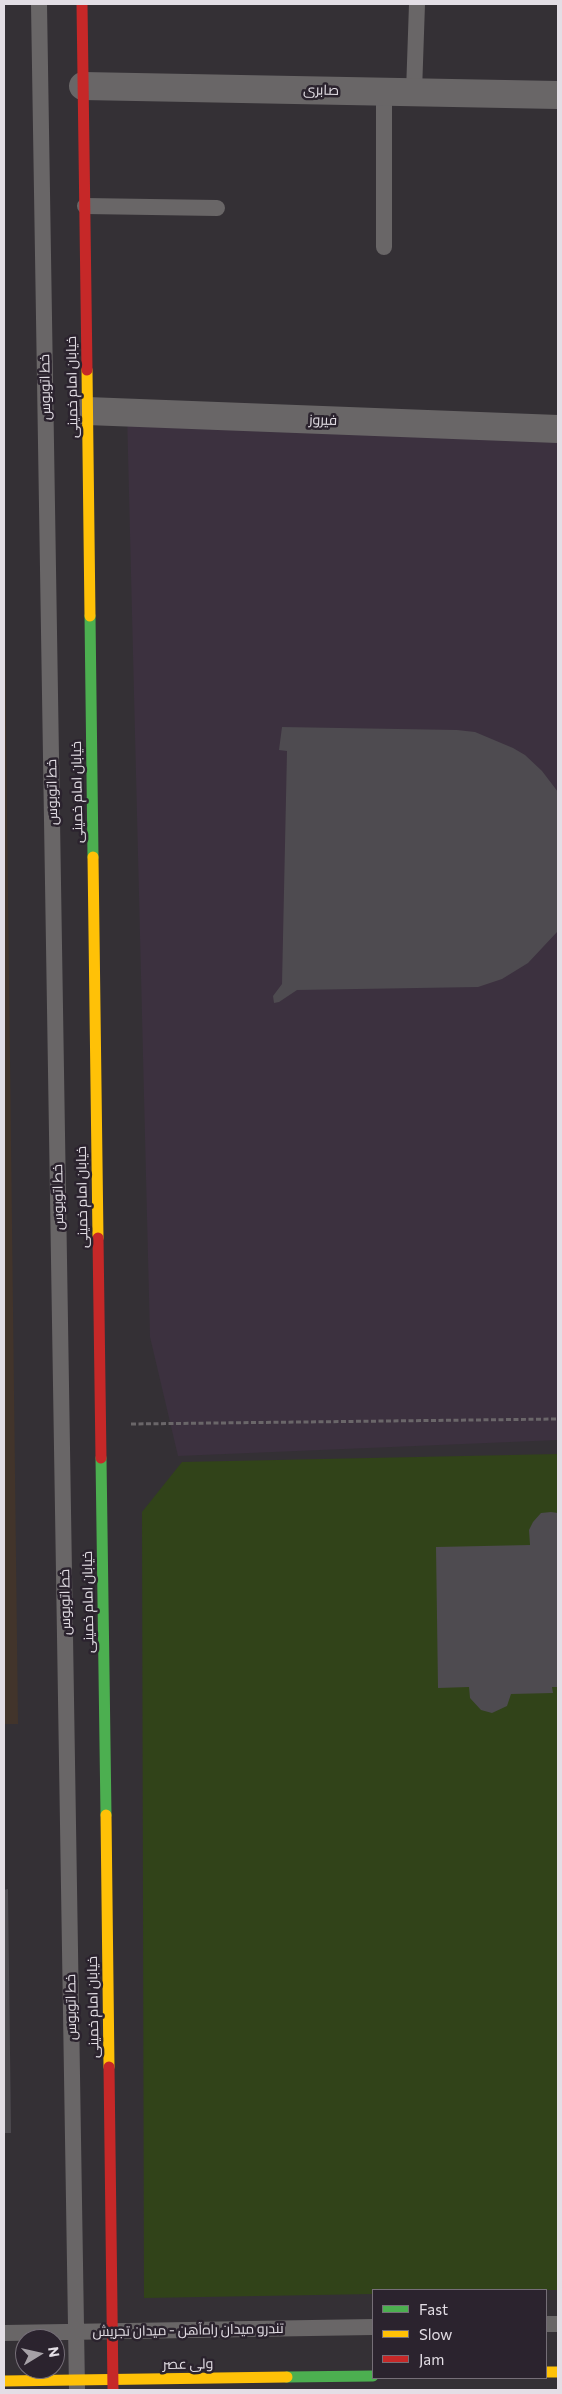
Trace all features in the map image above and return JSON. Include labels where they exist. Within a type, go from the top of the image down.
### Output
[{"type":"main road","name":"خیابان امام خمینی","points":[[82,4],[113,2386]]},
{"type":"main road","name":"ولی عصر","points":[[4,2382],[113,2386],[372,2376]]},
{"type":"street","name":"صابری","points":[[83,86],[558,95]]},
{"type":"street","name":"فیروز","points":[[87,411],[558,429]]},
{"type":"lane","name":"خط اتوبوس","points":[[39,4],[77,2386]]},
{"type":"lane","points":[[414,92],[417,4]]},
{"type":"lane","points":[[384,91],[384,247]]},
{"type":"lane","points":[[84,206],[217,208]]},
{"type":"lane","name":"تندرو میدان راه‌آهن - میدان تجریش","points":[[4,2333],[372,2327]]},
{"type":"path","points":[[100,1424],[558,1419]]},
{"type":"shaded area","points":[[127,413],[558,429],[558,1440],[178,1456],[150,1337]]},
{"type":"shaded area","points":[[4,562],[18,1724],[4,1724]]},
{"type":"green space","points":[[558,1454],[558,2290],[372,2289],[372,2294],[144,2298],[142,1512],[182,1462]]},
{"type":"building","points":[[282,727],[457,730],[475,732],[525,755],[542,771],[558,792],[557,932],[528,963],[502,979],[478,987],[297,990],[279,1002],[274,1003],[273,996],[282,984],[287,751],[279,750]]},
{"type":"building","points":[[541,1513],[558,1513],[558,1687],[552,1687],[553,1693],[511,1694],[507,1706],[492,1713],[481,1710],[470,1698],[469,1687],[438,1688],[436,1547],[530,1545],[529,1530],[533,1522]]},
{"type":"building","points":[[8,1889],[11,2133],[4,2133],[4,1890]]},
{"type":"traffic: fast","points":[[90,616],[93,857]]},
{"type":"traffic: fast","points":[[101,1458],[106,1815]]},
{"type":"traffic: fast","points":[[287,2377],[372,2376]]},
{"type":"traffic: slow","points":[[87,370],[90,616]]},
{"type":"traffic: slow","points":[[93,857],[98,1238]]},
{"type":"traffic: slow","points":[[106,1815],[109,2067]]},
{"type":"traffic: slow","points":[[547,2372],[558,2372]]},
{"type":"traffic: slow","points":[[4,2381],[287,2377]]},
{"type":"traffic: jam","points":[[82,4],[87,370]]},
{"type":"traffic: jam","points":[[98,1238],[101,1458]]},
{"type":"traffic: jam","points":[[109,2067],[113,2390]]}]
